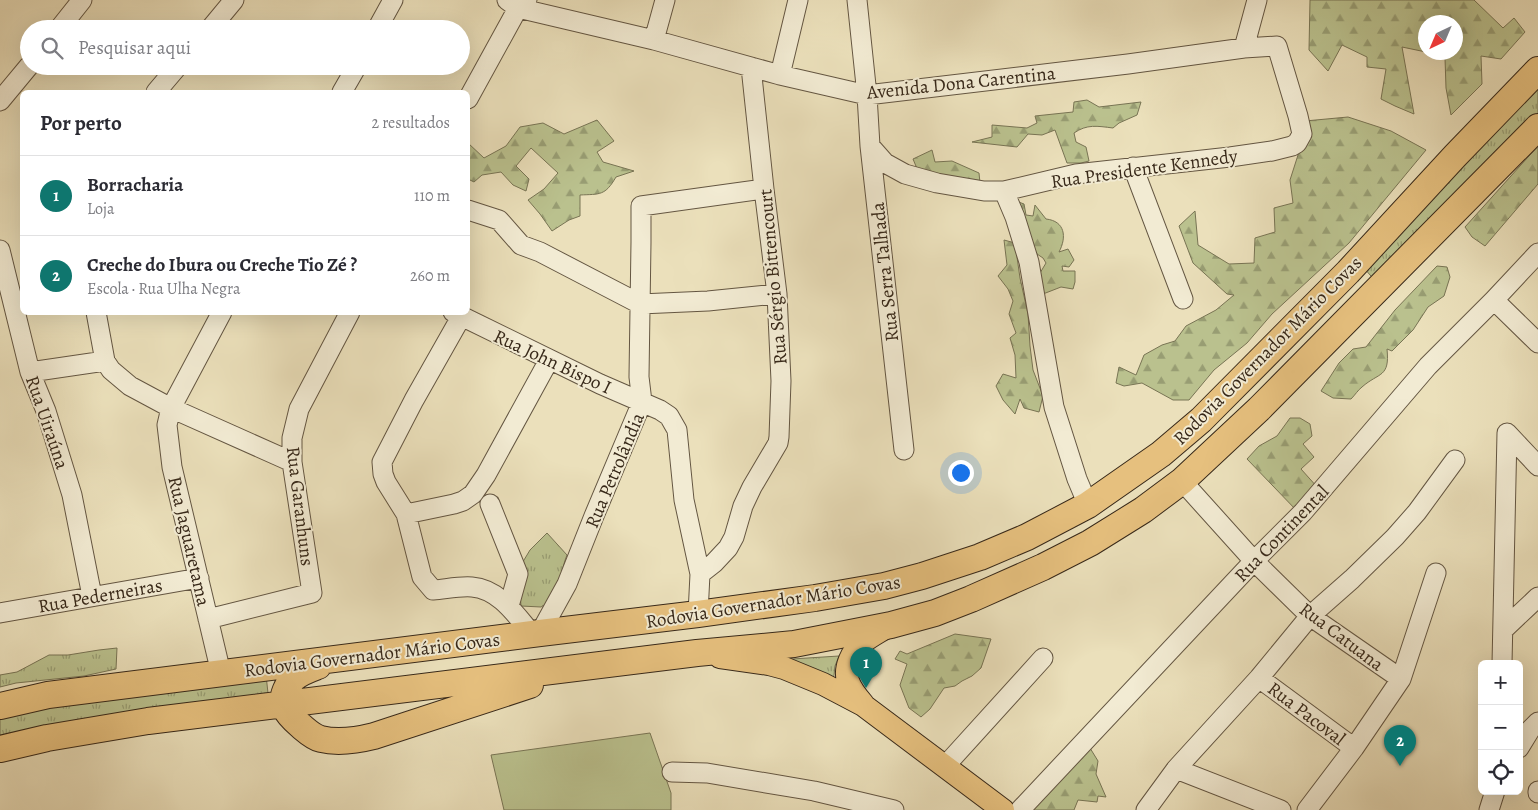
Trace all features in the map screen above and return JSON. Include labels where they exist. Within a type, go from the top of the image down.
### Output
[{"type":"highway","name":"Rodovia Governador Mário Covas","points":[[0,706],[48,695],[698,614],[848,593],[922,576],[980,557],[1027,537],[1088,505],[1161,454],[1201,420],[1348,272],[1455,156],[1538,70]]},
{"type":"highway","name":"Rodovia Governador Mário Covas","points":[[0,749],[46,738],[148,721],[697,653],[794,644],[891,625],[935,613],[971,599],[1043,567],[1090,543],[1143,510],[1182,481],[1259,409],[1538,127]]},
{"type":"highway","points":[[277,705],[285,694],[289,683],[294,678],[308,670],[340,659]]},
{"type":"highway","points":[[266,668],[278,679],[277,705],[294,721],[319,738],[330,740],[361,739],[515,691],[540,682],[560,670]]},
{"type":"main road","points":[[863,705],[847,678],[850,660],[855,649],[862,642],[891,625]]},
{"type":"main road","points":[[697,653],[769,664],[823,684],[863,705],[1004,810]]},
{"type":"street","points":[[66,20],[82,0]]},
{"type":"street","points":[[217,20],[234,0]]},
{"type":"street","points":[[382,20],[393,0]]},
{"type":"street","points":[[654,40],[665,0]]},
{"type":"street","points":[[780,75],[798,0]]},
{"type":"street","name":"Rua Serra Talhada","points":[[857,0],[867,95],[870,146],[904,450]]},
{"type":"street","points":[[1244,48],[1257,0]]},
{"type":"street","points":[[470,95],[518,3]]},
{"type":"street","name":"Avenida Dona Carentina","points":[[518,3],[780,75],[867,95],[1128,64],[1244,48],[1277,46]]},
{"type":"street","name":"Rua Presidente Kennedy","points":[[870,146],[885,163],[905,174],[937,183],[984,191],[1004,191],[1076,174],[1272,151],[1292,146],[1297,143],[1302,134],[1277,46]]},
{"type":"street","name":"Rua Sérgio Bittencourt","points":[[700,574],[728,548],[734,537],[743,506],[778,443],[779,437],[781,381],[777,294],[751,67]]},
{"type":"street","points":[[0,101],[22,75]]},
{"type":"street","points":[[158,90],[170,75]]},
{"type":"street","points":[[343,90],[352,75]]},
{"type":"street","points":[[1133,168],[1183,299]]},
{"type":"street","name":"Rua Petrolândia","points":[[536,634],[568,584],[594,516],[642,402],[640,377],[641,206],[764,189]]},
{"type":"street","points":[[1004,191],[1015,217],[1029,262],[1054,407],[1076,479],[1088,505]]},
{"type":"street","points":[[470,211],[499,220],[521,244],[640,304],[708,301],[777,294]]},
{"type":"street","name":"Rua Uiraúna","points":[[0,250],[30,372],[46,411],[72,495],[92,596]]},
{"type":"street","name":"Rua Continental","points":[[1020,810],[1254,561],[1308,507],[1428,366],[1538,253]]},
{"type":"street","points":[[1494,300],[1538,343]]},
{"type":"street","points":[[97,315],[108,366],[130,386],[171,408],[292,462]]},
{"type":"street","points":[[171,408],[220,315]]},
{"type":"street","name":"Rua Garanhuns","points":[[208,619],[312,592],[292,462],[292,438],[299,409],[348,315]]},
{"type":"street","points":[[457,315],[382,462],[383,474],[406,514],[422,577],[433,590],[471,587],[485,590],[509,606],[536,634]]},
{"type":"street","name":"Rua John Bispo I","points":[[457,315],[668,416],[677,430],[684,500],[700,574]]},
{"type":"street","points":[[406,514],[454,504],[473,494],[483,480],[549,360]]},
{"type":"street","points":[[30,372],[108,366]]},
{"type":"street","name":"Rua Jaguaretama","points":[[171,408],[167,425],[172,467],[221,673]]},
{"type":"street","points":[[1502,660],[1507,433],[1538,466]]},
{"type":"street","points":[[1146,810],[1176,769],[1259,678],[1310,616],[1395,537],[1417,512],[1455,460]]},
{"type":"street","name":"Rua Catuana","points":[[1182,481],[1254,561],[1310,616],[1401,679]]},
{"type":"street","points":[[490,504],[518,574],[509,606]]},
{"type":"street","points":[[1307,810],[1354,748],[1401,679],[1436,573]]},
{"type":"street","points":[[698,614],[700,574]]},
{"type":"street","name":"Rua Pederneiras","points":[[0,613],[199,578]]},
{"type":"street","points":[[1504,629],[1538,596]]},
{"type":"street","points":[[946,765],[1043,658]]},
{"type":"street","name":"Rua Pacoval","points":[[1259,678],[1354,748]]},
{"type":"street","points":[[1523,744],[1535,732]]},
{"type":"street","points":[[1176,769],[1281,810]]},
{"type":"street","points":[[672,772],[707,773],[814,791],[894,810]]},
{"type":"street","points":[[1489,810],[1494,795]]},
{"type":"green space","points":[[1310,0],[1474,0],[1503,28],[1514,18],[1525,32],[1501,59],[1481,56],[1482,84],[1451,115],[1446,88],[1445,60],[1463,60],[1463,15],[1418,15],[1418,50],[1402,47],[1414,114],[1381,99],[1386,69],[1367,67],[1367,57],[1342,45],[1328,71],[1309,50]]},
{"type":"green space","points":[[1538,84],[1538,117],[1377,283],[1364,268]]},
{"type":"green space","points":[[1087,100],[1099,107],[1141,102],[1137,115],[1119,123],[1113,128],[1088,127],[1074,133],[1076,142],[1086,147],[1089,161],[1067,163],[1055,130],[1042,135],[1028,134],[1017,147],[972,142],[992,137],[992,125],[1027,128],[1037,123],[1035,116],[1073,112],[1074,102]]},
{"type":"green space","points":[[1348,117],[1391,131],[1426,150],[1349,243],[1272,314],[1247,343],[1214,370],[1189,400],[1173,400],[1142,383],[1124,386],[1116,383],[1119,367],[1136,375],[1144,355],[1162,345],[1175,341],[1186,326],[1216,310],[1234,295],[1227,294],[1193,263],[1179,226],[1195,211],[1198,245],[1229,264],[1254,263],[1255,238],[1275,232],[1274,208],[1293,203],[1290,180],[1304,140],[1305,121]]},
{"type":"green space","points":[[597,120],[614,141],[597,152],[603,162],[634,171],[616,177],[609,188],[601,193],[580,195],[580,216],[569,220],[552,231],[528,200],[544,189],[558,173],[531,148],[516,166],[529,179],[526,191],[513,185],[501,172],[482,175],[474,182],[470,180],[470,145],[484,158],[506,146],[520,127],[543,123],[564,134]]},
{"type":"green space","points":[[1538,146],[1538,184],[1485,246],[1472,237],[1465,227]]},
{"type":"green space","points":[[932,150],[935,162],[952,161],[979,173],[980,183],[918,171],[913,159]]},
{"type":"green space","points":[[1016,201],[1024,204],[1026,215],[1033,216],[1035,205],[1046,219],[1052,220],[1061,226],[1063,241],[1059,252],[1068,249],[1074,260],[1069,267],[1062,266],[1063,271],[1075,271],[1073,289],[1061,287],[1043,294],[1040,273],[1046,263],[1037,254],[1022,226]]},
{"type":"green space","points":[[1004,240],[1015,243],[1028,314],[1033,370],[1043,396],[1039,412],[1024,408],[1020,399],[1015,414],[1003,400],[996,386],[1003,374],[1016,378],[1015,355],[1010,338],[1016,333],[1009,314],[1013,301],[1008,289],[998,276],[1007,265]]},
{"type":"green space","points":[[1437,266],[1447,267],[1450,277],[1444,296],[1428,307],[1413,330],[1392,351],[1387,349],[1387,365],[1385,370],[1362,387],[1351,399],[1333,398],[1321,391],[1339,363],[1353,349],[1366,347],[1395,310]]},
{"type":"green space","points":[[1290,418],[1300,418],[1310,424],[1312,436],[1303,444],[1314,457],[1301,469],[1318,488],[1298,512],[1247,459],[1259,446],[1277,436]]},
{"type":"green space","points":[[547,533],[567,555],[559,584],[550,601],[541,607],[521,606],[518,570],[530,550]]},
{"type":"green space","points":[[955,634],[991,639],[981,668],[955,686],[944,688],[930,709],[921,717],[909,708],[900,685],[907,664],[895,659],[900,651],[907,654]]},
{"type":"green space","points":[[117,648],[116,669],[84,676],[16,683],[0,687],[0,675],[17,672],[49,655],[68,655]]},
{"type":"green space","points":[[839,656],[835,666],[833,684],[792,667],[792,659]]},
{"type":"green space","points":[[266,675],[269,702],[0,740],[0,712]]},
{"type":"green space","points":[[650,733],[671,793],[671,810],[504,810],[491,755]]},
{"type":"green space","points":[[1090,748],[1098,761],[1096,774],[1106,797],[1098,796],[1097,802],[1078,800],[1074,810],[1032,810]]},
{"type":"place","name":"Borracharia","points":[[866,688]]},
{"type":"place","name":"Creche do Ibura ou Creche Tio Zé ?","points":[[1400,766]]}]
